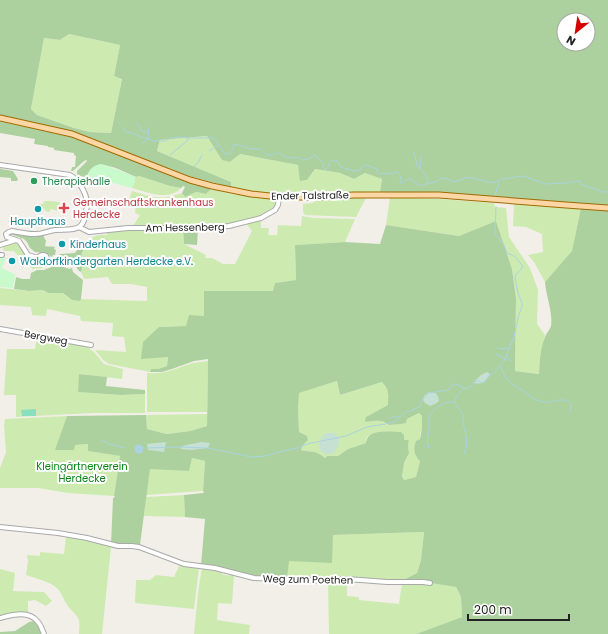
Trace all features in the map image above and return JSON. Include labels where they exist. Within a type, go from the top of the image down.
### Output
[{"type":"main road","name":"Ender Talstraße","points":[[0,118],[72,134],[190,180],[232,191],[279,197],[439,195],[608,208]]},
{"type":"street","points":[[0,165],[70,175],[74,178],[84,192],[87,200],[84,221],[79,227]]},
{"type":"street","name":"Am Hessenberg","points":[[38,258],[28,255],[20,242],[7,237],[6,234],[12,231],[40,234],[53,230],[76,229],[79,227],[89,232],[128,228],[190,228],[230,226],[261,218],[276,210],[279,197]]},
{"type":"street","points":[[0,245],[16,240]]},
{"type":"street","name":"Bergweg","points":[[0,329],[91,345]]},
{"type":"street","name":"Weg zum Poethen","points":[[0,527],[58,533],[87,538],[118,546],[139,546],[184,564],[215,568],[254,578],[326,581],[347,579],[430,583]]},
{"type":"street","points":[[0,618],[18,614],[34,618],[38,622],[44,634]]},
{"type":"green space","points":[[0,0],[608,0],[608,206],[439,192],[380,192],[382,179],[365,173],[354,179],[340,173],[315,169],[307,180],[300,181],[298,165],[240,154],[230,162],[222,160],[207,136],[160,140],[157,151],[231,182],[231,187],[192,177],[72,132],[0,115]],"holes":[[[69,34],[120,45],[114,76],[122,79],[111,133],[90,132],[74,128],[37,115],[31,109],[44,38],[60,40]]]},
{"type":"green space","points":[[69,34],[120,45],[114,76],[122,78],[111,133],[90,132],[74,128],[37,115],[31,109],[44,38],[60,40]]},
{"type":"green space","points":[[0,121],[71,137],[211,189],[206,194],[196,192],[185,197],[182,193],[185,187],[183,186],[181,188],[170,186],[139,176],[136,177],[106,165],[95,166],[90,170],[86,177],[79,176],[77,171],[87,160],[71,171],[72,167],[75,167],[76,156],[74,153],[54,150],[54,148],[48,146],[34,144],[35,139],[0,133]]},
{"type":"green space","points":[[207,136],[230,162],[240,154],[298,165],[301,181],[307,180],[315,169],[340,173],[354,179],[365,173],[382,179],[380,192],[279,195],[252,192],[231,187],[231,182],[157,151],[160,140]]},
{"type":"green space","points":[[101,164],[136,177],[132,188],[86,177],[92,168]]},
{"type":"green space","points":[[0,168],[13,171],[18,179],[17,181],[11,181],[11,178],[0,177]]},
{"type":"green space","points":[[139,176],[181,188],[170,194],[157,195],[132,188],[135,181],[134,179]]},
{"type":"green space","points":[[211,189],[231,194],[277,199],[277,205],[275,210],[260,217],[229,225],[132,228],[140,215],[135,213],[136,205],[128,204],[132,191],[157,197],[168,197],[182,193],[185,197],[196,192],[206,194]]},
{"type":"green space","points":[[367,196],[356,217],[305,215],[303,212],[303,204],[312,203],[321,198]]},
{"type":"green space","points":[[390,197],[494,203],[495,207],[506,208],[509,237],[530,268],[538,290],[537,324],[545,335],[542,348],[540,374],[515,371],[516,298],[512,269],[496,221],[459,236],[386,225]]},
{"type":"green space","points":[[44,201],[60,202],[58,211],[51,209],[49,212],[45,211],[44,208],[43,211],[40,210],[41,204],[43,204]]},
{"type":"green space","points":[[514,204],[581,208],[572,252],[545,282],[534,262],[528,255],[543,252],[542,234],[526,227],[513,226]]},
{"type":"green space","points":[[581,208],[608,209],[608,634],[416,634],[462,617],[461,597],[456,587],[405,581],[407,578],[417,573],[421,560],[424,532],[333,535],[332,563],[289,561],[287,579],[254,577],[201,565],[205,519],[185,517],[184,495],[204,492],[205,461],[192,458],[189,471],[150,469],[140,545],[111,544],[113,498],[115,497],[120,456],[88,451],[88,444],[75,445],[74,450],[55,450],[67,416],[146,415],[147,429],[167,434],[190,431],[207,426],[208,359],[194,361],[162,372],[150,372],[151,369],[158,369],[167,366],[168,357],[141,359],[143,342],[159,327],[186,326],[189,315],[204,316],[204,291],[273,291],[275,283],[296,280],[295,245],[345,242],[380,244],[386,225],[459,236],[496,221],[512,269],[516,298],[515,371],[539,374],[542,346],[551,326],[545,282],[572,251]],"holes":[[[337,381],[340,395],[382,382],[387,390],[388,405],[366,417],[365,421],[381,421],[389,425],[402,424],[406,423],[407,419],[419,413],[422,416],[420,439],[416,441],[415,447],[415,454],[420,461],[416,477],[404,480],[402,476],[404,463],[409,453],[409,441],[404,440],[404,435],[401,432],[371,434],[366,443],[348,449],[338,456],[327,456],[325,458],[316,452],[301,450],[303,445],[308,440],[307,436],[299,432],[299,393]]]},
{"type":"green space","points":[[302,216],[313,218],[355,219],[345,242],[295,245],[296,280],[276,283],[273,291],[204,291],[204,316],[186,326],[159,327],[168,357],[167,366],[158,369],[151,369],[150,372],[109,364],[103,360],[95,350],[126,352],[124,337],[112,336],[113,323],[81,321],[80,316],[47,309],[46,316],[32,315],[31,307],[0,305],[0,288],[29,291],[43,290],[48,293],[63,293],[72,300],[80,301],[81,299],[147,301],[147,287],[131,284],[112,284],[108,277],[84,279],[81,272],[84,264],[81,260],[86,244],[95,236],[107,235],[107,231],[129,229],[183,229],[184,244],[206,255],[205,258],[212,258],[223,264],[235,264],[252,231],[246,223],[261,219],[261,228],[269,228],[268,235],[277,235],[278,225],[301,226]]},
{"type":"green space","points":[[183,229],[198,229],[197,245],[184,244]]},
{"type":"green space","points":[[12,233],[35,236],[43,235],[46,241],[45,246],[55,247],[55,255],[52,257],[45,253],[35,252],[30,248],[24,239],[8,234]]},
{"type":"green space","points":[[12,242],[18,243],[27,256],[36,260],[26,261],[14,251],[4,251],[2,245]]},
{"type":"green space","points":[[85,246],[82,253],[81,260],[84,263],[81,272],[75,264],[58,258],[60,254],[75,253],[77,250],[80,250]]},
{"type":"green space","points":[[0,257],[6,258],[2,268],[16,275],[13,288],[0,287]]},
{"type":"green space","points":[[25,261],[42,265],[49,263],[43,267],[32,269],[28,265],[27,266],[24,264]]},
{"type":"green space","points":[[56,265],[70,269],[72,268],[73,272],[83,280],[80,301],[72,300],[63,293],[48,293],[43,290],[29,291],[14,289],[16,277],[30,279],[31,273]]},
{"type":"green space","points":[[37,336],[86,346],[94,352],[104,364],[123,369],[122,379],[80,374],[78,392],[120,395],[145,394],[145,413],[93,413],[16,417],[16,395],[4,395],[7,349],[35,349]]},
{"type":"green space","points":[[208,361],[207,412],[147,412],[147,373],[165,372],[193,363]]},
{"type":"green space","points":[[487,372],[490,374],[487,379],[479,384],[473,383],[481,375]]},
{"type":"green space","points":[[79,374],[107,377],[106,386],[145,390],[145,394],[120,395],[78,392]]},
{"type":"green space","points":[[337,381],[340,395],[382,382],[385,385],[388,393],[389,405],[366,417],[367,422],[378,421],[389,425],[402,424],[406,423],[407,419],[419,413],[422,416],[420,461],[416,477],[404,480],[402,474],[409,452],[409,447],[406,442],[389,432],[378,432],[372,434],[367,437],[366,443],[348,449],[338,456],[327,456],[325,458],[316,452],[301,450],[307,436],[299,433],[298,393]]},
{"type":"green space","points":[[429,392],[435,393],[438,396],[439,401],[430,406],[423,400],[424,396]]},
{"type":"green space","points":[[36,409],[36,416],[22,416],[21,410]]},
{"type":"green space","points":[[207,414],[207,426],[190,431],[167,434],[147,429],[146,415]]},
{"type":"green space","name":"Kleingärtnerverein Herdecke","points":[[67,416],[56,450],[64,450],[75,445],[89,444],[88,451],[120,456],[114,496],[68,493],[38,488],[0,488],[0,468],[6,452],[5,419]]},
{"type":"green space","points":[[326,433],[334,433],[339,438],[339,443],[336,450],[330,454],[323,453],[319,449],[320,440]]},
{"type":"green space","points":[[166,442],[164,452],[148,450],[147,444]]},
{"type":"green space","points":[[202,442],[210,443],[208,448],[191,450],[181,449],[180,447],[186,445]]},
{"type":"green space","points":[[192,458],[205,461],[203,491],[146,495],[150,468],[188,471]]},
{"type":"green space","points":[[184,495],[185,517],[144,516],[146,497]]},
{"type":"green space","points":[[424,532],[421,560],[417,573],[407,578],[405,581],[287,579],[288,561],[333,535]]},
{"type":"green space","points":[[66,536],[111,547],[102,634],[79,634],[78,619],[69,608],[58,589],[47,582],[26,575],[28,561],[27,555],[40,556],[40,552],[64,554]]},
{"type":"green space","points":[[180,564],[199,567],[194,609],[135,603],[136,580],[150,580],[156,575],[174,577]]},
{"type":"green space","points":[[202,567],[223,571],[222,574],[229,576],[230,573],[234,575],[232,604],[218,603],[217,620],[250,625],[249,634],[194,634]]},
{"type":"green space","points":[[0,569],[15,573],[13,591],[44,592],[52,601],[46,606],[35,600],[28,601],[28,614],[0,616]]},
{"type":"green space","points":[[347,580],[347,596],[359,597],[359,600],[399,604],[402,583],[430,583],[456,587],[461,597],[462,617],[416,634],[329,634],[328,582]]},
{"type":"green space","points":[[34,621],[43,634],[0,634],[0,632],[15,631],[29,622]]},
{"type":"water","points":[[137,445],[141,445],[143,449],[141,453],[137,453],[135,451],[135,447]]},
{"type":"waterway","points":[[137,123],[142,131],[148,133],[149,139],[142,143]]},
{"type":"waterway","points":[[148,133],[149,127]]},
{"type":"waterway","points":[[123,128],[126,132],[133,133],[152,141],[166,141],[170,138],[181,137],[214,138],[225,154],[229,154],[232,151],[234,144],[251,149],[260,149],[268,155],[278,153],[288,158],[298,158],[303,160],[309,159],[314,155],[323,163],[323,167],[325,169],[327,169],[330,162],[335,160],[341,167],[353,171],[360,170],[366,165],[377,169],[377,172],[380,175],[382,173],[392,174],[398,172],[401,177],[401,183],[411,179],[421,186],[436,182],[441,178],[445,178],[453,182],[469,177],[492,183],[502,179],[524,176],[545,184],[580,181],[581,184],[603,192],[608,192]]},
{"type":"waterway","points":[[170,155],[188,140],[188,138]]},
{"type":"waterway","points":[[209,151],[218,145]]},
{"type":"waterway","points":[[414,152],[417,165],[427,177],[427,183]]},
{"type":"waterway","points":[[194,166],[198,163],[202,155]]},
{"type":"waterway","points":[[420,168],[421,155]]},
{"type":"waterway","points":[[495,196],[499,181]]},
{"type":"waterway","points":[[146,448],[208,448],[251,457],[265,456],[298,448],[307,444],[346,436],[367,427],[394,422],[406,412],[419,407],[423,399],[429,393],[448,390],[453,384],[466,389],[476,381],[482,383],[486,381],[504,361],[514,337],[522,306],[515,277],[522,268],[522,265],[514,256],[507,253],[503,243],[495,234],[496,207]]},
{"type":"waterway","points":[[498,348],[509,348]]},
{"type":"waterway","points":[[496,354],[505,359]]},
{"type":"waterway","points":[[507,355],[508,359],[511,361]]},
{"type":"waterway","points":[[501,367],[506,378],[513,385],[540,401],[567,401],[571,404],[570,412]]},
{"type":"waterway","points":[[464,388],[455,399],[455,402],[463,415],[467,443],[464,454]]},
{"type":"waterway","points":[[429,448],[428,440],[430,415],[433,410],[441,405],[454,401]]},
{"type":"waterway","points":[[389,419],[394,416],[398,417]]},
{"type":"waterway","points":[[102,441],[124,448]]},
{"type":"place","name":"Therapiehalle","points":[[34,181]]},
{"type":"place","name":"Gemeinschaftskrankenhaus Herdecke","points":[[64,208]]},
{"type":"place","name":"Haupthaus","points":[[38,209]]},
{"type":"place","name":"Kinderhaus","points":[[62,244]]},
{"type":"place","name":"Waldorfkindergarten Herdecke e.V.","points":[[12,261]]}]
